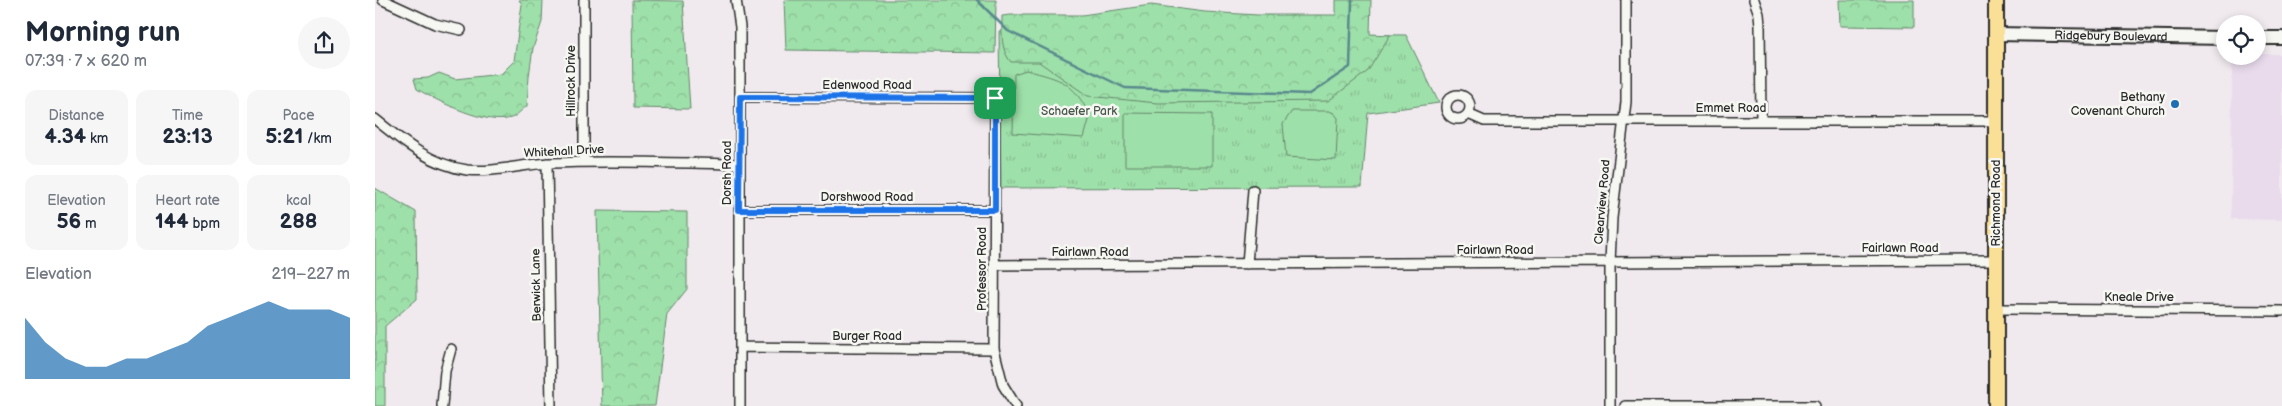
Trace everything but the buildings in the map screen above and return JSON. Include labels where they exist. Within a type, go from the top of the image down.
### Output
[{"type":"main road","name":"Richmond Road","points":[[1996,406],[1997,0]]},
{"type":"street","points":[[383,0],[435,24],[461,30]]},
{"type":"street","name":"Hillrock Drive","points":[[584,0],[584,161]]},
{"type":"street","name":"Dorsh Road","points":[[735,0],[740,27],[740,406]]},
{"type":"street","name":"Clearview Road","points":[[1610,406],[1610,263],[1612,218],[1626,102],[1626,0]]},
{"type":"street","points":[[1754,0],[1759,14],[1760,26],[1761,120]]},
{"type":"street","name":"Ridgebury Boulevard","points":[[1996,34],[2216,38]]},
{"type":"street","points":[[2266,38],[2282,38]]},
{"type":"street","name":"Edenwood Road","points":[[740,97],[995,98]]},
{"type":"street","name":"Professor Road","points":[[995,98],[994,349],[1003,385],[1016,406]]},
{"type":"street","name":"Emmet Road","points":[[1468,114],[1484,121],[1996,121]]},
{"type":"street","name":"Whitehall Drive","points":[[375,119],[427,158],[467,170],[499,170],[547,163],[584,161],[740,164]]},
{"type":"street","name":"Berwick Lane","points":[[547,163],[551,406]]},
{"type":"street","points":[[1247,264],[1253,190]]},
{"type":"street","name":"Dorshwood Road","points":[[739,210],[995,210]]},
{"type":"street","name":"Fairlawn Road","points":[[995,265],[1996,260]]},
{"type":"street","name":"Kneale Drive","points":[[1996,309],[2282,311]]},
{"type":"street","name":"Burger Road","points":[[740,347],[994,349]]},
{"type":"street","points":[[443,406],[445,371],[451,349]]},
{"type":"street","points":[[1625,406],[1815,406]]},
{"type":"shaded area","points":[[2266,54],[2282,54],[2282,220],[2231,219],[2232,65],[2266,65]]},
{"type":"green space","points":[[519,0],[543,0],[542,22],[533,48],[527,106],[511,118],[501,120],[489,119],[450,106],[417,89],[414,79],[428,78],[439,73],[455,79],[501,74],[514,61],[522,4]]},
{"type":"green space","points":[[632,0],[683,1],[690,109],[633,108]]},
{"type":"green space","points":[[784,0],[996,0],[995,53],[786,50]]},
{"type":"green space","points":[[1336,0],[1371,0],[1370,34],[1390,35],[1368,71],[1328,101],[1157,103],[1088,96],[1039,62],[1011,62],[1007,57],[1002,40],[1002,16],[1082,15],[1151,5],[1205,12],[1258,15],[1336,15]]},
{"type":"green space","points":[[1839,0],[1914,0],[1914,27],[1840,26]]},
{"type":"green space","name":"Schaefer Park","points":[[999,31],[1406,35],[1439,103],[1368,113],[1362,187],[1001,188]]},
{"type":"green space","points":[[1026,70],[1057,79],[1065,83],[1077,95],[1090,116],[1084,138],[1013,133],[1014,74]]},
{"type":"green space","points":[[1292,111],[1329,111],[1334,113],[1338,118],[1336,160],[1286,157],[1283,124]]},
{"type":"green space","points":[[1125,113],[1212,114],[1212,166],[1125,166]]},
{"type":"green space","points":[[375,188],[416,212],[417,299],[385,326],[385,406],[375,406]]},
{"type":"green space","points":[[597,211],[687,212],[687,289],[667,314],[655,406],[602,406]]},
{"type":"waterway","points":[[977,0],[1008,31],[1125,88],[1310,94],[1350,67],[1352,0]]},
{"type":"place","name":"Bethany Covenant Church","points":[[2175,104]]},
{"type":"route","points":[[740,97],[995,98],[995,210],[739,210],[740,97]]}]
